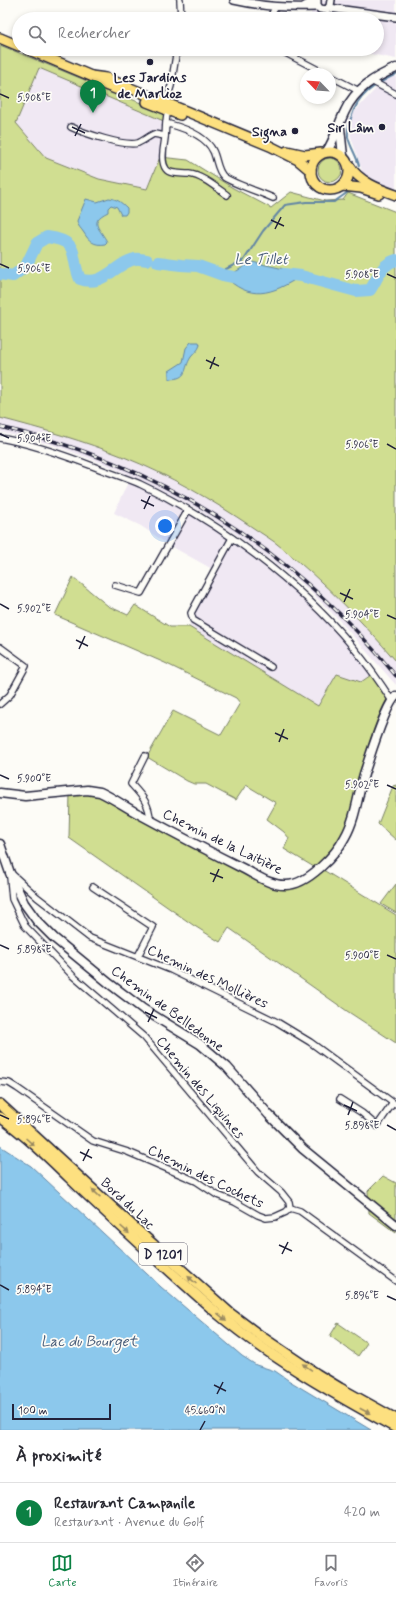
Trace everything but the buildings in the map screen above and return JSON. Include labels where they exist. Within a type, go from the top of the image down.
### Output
[{"type":"main road","points":[[0,38],[12,43]]},
{"type":"main road","points":[[44,56],[91,76],[105,85],[167,106],[210,127],[246,137]]},
{"type":"main road","points":[[396,68],[376,83],[359,91],[344,111],[340,125],[324,152],[314,160],[311,171],[314,182],[324,189],[330,190],[342,186],[361,188],[396,201]]},
{"type":"main road","points":[[167,106],[179,108],[270,146],[298,160],[311,171]]},
{"type":"main road","points":[[340,125],[343,156]]},
{"type":"main road","points":[[270,146],[305,155],[324,152],[338,153],[343,156],[354,173],[364,181],[396,195]]},
{"type":"main road","points":[[342,186],[348,177],[349,165]]},
{"type":"main road","name":"Chemin de la Laitière","points":[[0,793],[25,796],[94,790],[107,795],[205,850],[276,884],[286,885],[297,882],[326,862],[334,854],[346,836],[353,818],[364,774],[375,741],[394,698]]},
{"type":"main road","name":"Chemin de Belledonne","points":[[0,844],[10,872],[24,903],[37,921],[54,938],[143,1009],[200,1044],[227,1067],[269,1115],[302,1149],[396,1225]]},
{"type":"main road","name":"Bord du Lac","points":[[0,1104],[214,1300],[262,1338],[337,1391]]},
{"type":"main road","name":"Bord du Lac","points":[[0,1117],[30,1141],[118,1224],[218,1314],[257,1344],[337,1391]]},
{"type":"main road","name":"D 1201","points":[[337,1391],[396,1419]]},
{"type":"main road","name":"D 1201","points":[[337,1391],[396,1428]]},
{"type":"street","points":[[180,0],[181,12]]},
{"type":"street","points":[[234,0],[258,6],[275,8],[301,7],[317,3],[322,10],[329,8],[361,12]]},
{"type":"street","points":[[329,8],[331,0]]},
{"type":"street","points":[[331,0],[343,10]]},
{"type":"street","points":[[273,12],[275,8]]},
{"type":"street","points":[[384,15],[396,16]]},
{"type":"street","points":[[175,56],[167,106],[163,158],[166,169],[170,172],[198,177],[209,182],[227,195]]},
{"type":"street","points":[[291,56],[314,68]]},
{"type":"street","points":[[336,79],[359,91]]},
{"type":"street","points":[[376,83],[396,94]]},
{"type":"street","points":[[166,126],[169,124],[175,126],[205,140],[213,152],[224,177],[273,198]]},
{"type":"street","points":[[71,127],[94,136],[128,143],[138,143],[154,134],[165,136]]},
{"type":"street","points":[[0,438],[26,442],[140,484],[188,510],[232,538],[273,569],[334,625],[394,698]]},
{"type":"street","points":[[115,585],[141,593],[188,510]]},
{"type":"street","points":[[232,538],[191,613],[193,620],[271,667]]},
{"type":"street","points":[[0,646],[26,666],[10,695],[0,704]]},
{"type":"street","points":[[145,756],[131,784],[148,804],[150,820]]},
{"type":"street","name":"Chemin des Mollières","points":[[10,872],[37,897],[90,938],[171,970],[277,1022],[310,1042],[394,1104]]},
{"type":"street","name":"Chemin des Liquines","points":[[10,872],[12,899],[25,926],[73,976],[144,1037],[258,1172],[284,1196],[290,1208]]},
{"type":"street","points":[[93,887],[153,927],[138,956]]},
{"type":"street","name":"Chemin des Cochets","points":[[0,1082],[9,1083],[97,1142],[128,1152],[196,1181],[217,1195],[235,1202],[258,1215],[266,1218],[275,1217],[286,1212],[290,1208]]},
{"type":"street","points":[[340,1099],[362,1113],[377,1126],[394,1104]]},
{"type":"street","points":[[290,1208],[300,1211],[396,1281]]},
{"type":"shaded area","points":[[316,0],[396,0],[396,59],[381,56],[384,56],[384,12],[312,12]]},
{"type":"shaded area","points":[[396,67],[396,190],[364,177],[346,121]]},
{"type":"shaded area","points":[[39,68],[166,122],[163,157],[160,157],[147,189],[99,179],[46,158],[15,123]]},
{"type":"shaded area","points":[[0,418],[81,441],[125,457],[164,475],[236,516],[281,547],[357,616],[396,661],[396,685],[338,619],[304,586],[234,533],[193,507],[149,484],[107,465],[53,445],[0,432]]},
{"type":"shaded area","points":[[129,480],[187,511],[232,538],[302,595],[343,635],[374,673],[361,682],[337,674],[318,707],[189,627],[195,606],[214,570],[169,545],[141,526],[114,513]]},
{"type":"green space","points":[[0,45],[12,50],[12,56],[27,56],[165,113],[166,122],[39,68],[16,123],[46,158],[99,179],[147,189],[160,157],[188,160],[233,188],[271,208],[291,192],[325,201],[343,200],[348,193],[396,212],[396,661],[342,602],[313,574],[279,545],[221,507],[174,480],[124,457],[63,436],[0,418]]},
{"type":"green space","points":[[330,158],[338,162],[342,170],[338,178],[330,182],[322,178],[318,170],[322,162]]},
{"type":"green space","points":[[73,577],[108,606],[128,615],[135,605],[170,627],[189,627],[318,706],[337,674],[361,682],[374,673],[392,701],[346,836],[320,868],[396,915],[396,1043],[347,1011],[229,928],[220,942],[193,925],[69,838],[70,793],[94,790],[279,887],[292,884],[319,868],[314,867],[284,849],[289,838],[284,832],[267,819],[276,803],[246,785],[236,800],[206,784],[194,784],[187,781],[147,757],[173,711],[221,735],[240,703],[236,698],[165,663],[55,615]]},
{"type":"green space","points":[[396,785],[396,840],[378,824],[393,786]]},
{"type":"green space","points":[[396,884],[396,913],[381,904]]},
{"type":"green space","points":[[383,1176],[396,1183],[396,1233],[369,1213],[368,1191]]},
{"type":"green space","points":[[338,1323],[367,1343],[358,1356],[330,1336]]},
{"type":"water","points":[[109,198],[121,202],[127,208],[127,212],[125,215],[121,215],[117,207],[111,205],[108,208],[108,212],[98,219],[97,222],[97,226],[107,242],[105,244],[95,244],[88,238],[77,221],[86,199],[97,202]]},
{"type":"water","points":[[252,262],[298,272],[301,276],[280,288],[261,293],[242,289],[233,284],[223,275],[230,275]]},
{"type":"water","points":[[191,342],[199,342],[200,345],[191,357],[183,375],[175,379],[169,379],[169,371],[183,362],[186,348]]},
{"type":"water","name":"Lac du Bourget","points":[[0,1146],[31,1166],[161,1287],[242,1356],[256,1365],[275,1371],[371,1430],[0,1430]]},
{"type":"waterway","points":[[359,166],[348,135],[349,125],[354,110],[368,91],[396,74]]},
{"type":"waterway","points":[[218,273],[244,260],[263,231],[285,205],[306,202],[334,202],[348,192]]},
{"type":"waterway","name":"Le Tillet","points":[[0,274],[13,276],[26,266],[37,243],[47,237],[58,239],[70,246],[80,279],[88,281],[103,277],[128,261],[136,259],[147,260]]},
{"type":"waterway","name":"Le Tillet","points":[[284,274],[301,276],[356,291],[370,290],[383,268],[396,260]]},
{"type":"waterway","name":"Le Tillet","points":[[158,262],[198,266],[223,275],[238,278]]},
{"type":"railway","points":[[0,427],[58,443],[114,463],[168,488],[219,518],[268,552],[314,589],[356,631],[396,676]]},
{"type":"place","name":"Les Jardins de Marlioz","points":[[150,62]]},
{"type":"place","name":"Restaurant Campanile","points":[[93,113]]},
{"type":"place","name":"Sir Lâm","points":[[382,127]]},
{"type":"place","name":"Signa","points":[[295,131]]}]
